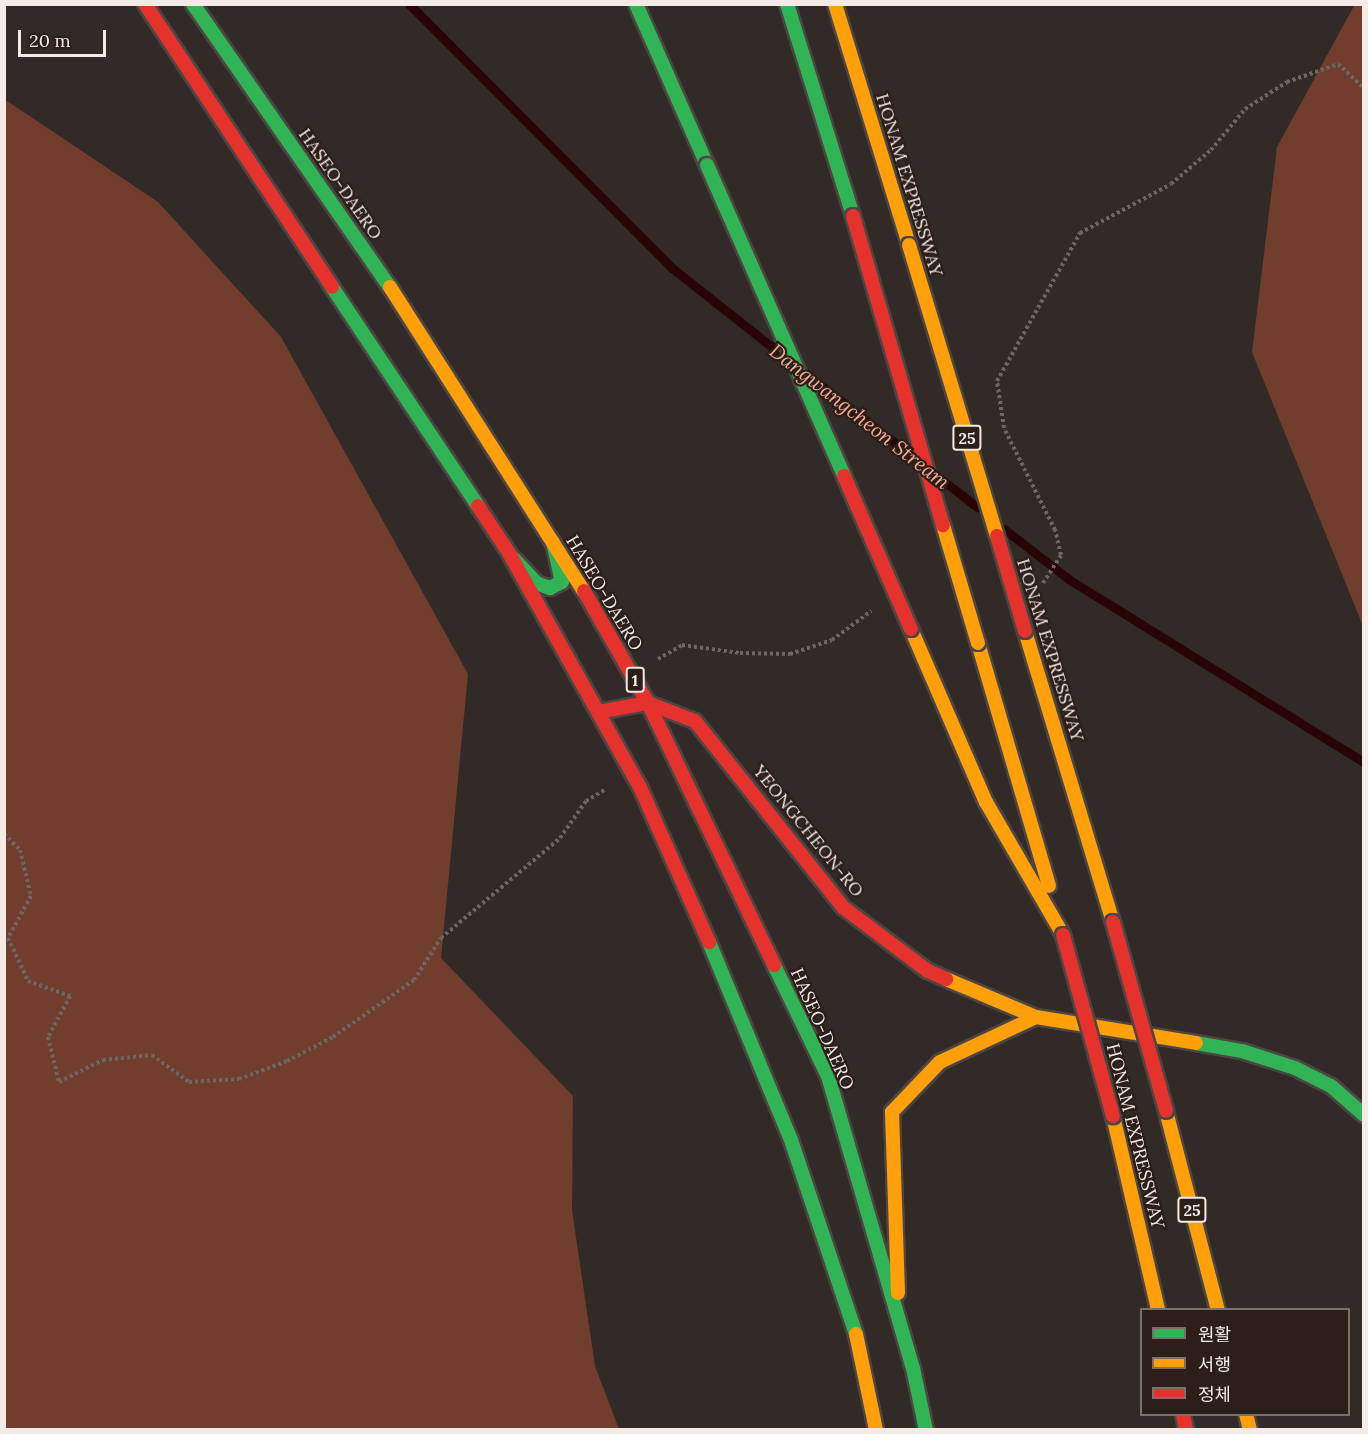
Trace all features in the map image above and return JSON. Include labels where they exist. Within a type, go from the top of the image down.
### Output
[{"type":"main road","points":[[145,4],[509,553],[633,774],[742,1016],[791,1140],[851,1311],[876,1430]]},
{"type":"main road","name":"HASEO-DAERO","points":[[193,4],[422,333],[553,542],[648,704],[828,1076],[900,1322],[926,1430]]},
{"type":"main road","points":[[636,4],[986,802],[1064,935]]},
{"type":"main road","name":"HONAM EXPRESSWAY","points":[[788,4],[853,216],[1064,935],[1113,1116],[1158,1308]]},
{"type":"main road","name":"HONAM EXPRESSWAY","points":[[835,4],[1113,922],[1217,1308]]},
{"type":"main road","points":[[509,553],[536,583],[550,588],[561,582],[562,571],[553,542]]},
{"type":"main road","name":"YEONGCHEON-RO","points":[[598,712],[648,704],[695,721],[844,908],[928,971],[1036,1017],[1242,1051],[1295,1068],[1331,1086],[1364,1115]]},
{"type":"main road","points":[[900,1322],[892,1201],[892,1112],[940,1062],[1036,1017]]},
{"type":"path","points":[[1033,584],[1044,583],[1061,555],[1055,530],[1004,428],[997,381],[1080,233],[1171,184],[1211,150],[1245,109],[1287,82],[1338,64],[1364,88]]},
{"type":"path","points":[[631,674],[682,645],[740,653],[790,654],[832,640],[874,609]]},
{"type":"path","points":[[4,834],[20,850],[31,896],[8,938],[28,981],[70,996],[48,1037],[59,1082],[103,1060],[152,1055],[189,1082],[239,1079],[287,1061],[333,1037],[414,980],[441,938],[560,838],[586,801],[633,774]]},
{"type":"shaded area","points":[[1355,4],[1364,5],[1363,626],[1252,352],[1277,147]]},
{"type":"shaded area","points":[[4,99],[158,202],[281,337],[468,674],[441,958],[573,1096],[572,1210],[595,1366],[619,1429],[5,1429]]},
{"type":"waterway","name":"Dangwangcheon Stream","points":[[409,4],[672,268],[776,350]]},
{"type":"waterway","name":"Dangwangcheon Stream","points":[[813,379],[913,457]]},
{"type":"waterway","name":"Dangwangcheon Stream","points":[[941,479],[977,507]]},
{"type":"waterway","name":"Dangwangcheon Stream","points":[[1004,529],[1070,580],[1364,762]]},
{"type":"traffic: fast","points":[[193,4],[390,287]]},
{"type":"traffic: fast","points":[[636,4],[707,165]]},
{"type":"traffic: fast","points":[[787,4],[853,216]]},
{"type":"traffic: fast","points":[[707,165],[844,476]]},
{"type":"traffic: fast","points":[[332,287],[478,506]]},
{"type":"traffic: fast","points":[[514,559],[536,583],[550,588],[562,582],[553,542]]},
{"type":"traffic: fast","points":[[709,942],[791,1140],[856,1334]]},
{"type":"traffic: fast","points":[[774,965],[828,1076],[913,1368],[926,1430]]},
{"type":"traffic: fast","points":[[1196,1043],[1242,1051],[1295,1068],[1331,1086],[1364,1115]]},
{"type":"traffic: slow","points":[[835,4],[909,245]]},
{"type":"traffic: slow","points":[[909,245],[997,536]]},
{"type":"traffic: slow","points":[[390,287],[584,591]]},
{"type":"traffic: slow","points":[[943,525],[978,643]]},
{"type":"traffic: slow","points":[[911,629],[986,802],[1063,935]]},
{"type":"traffic: slow","points":[[1025,631],[1113,922]]},
{"type":"traffic: slow","points":[[978,643],[1049,886]]},
{"type":"traffic: slow","points":[[946,979],[1036,1017],[1196,1043]]},
{"type":"traffic: slow","points":[[898,1293],[892,1112],[940,1062],[1036,1017]]},
{"type":"traffic: slow","points":[[1166,1111],[1217,1308]]},
{"type":"traffic: slow","points":[[1113,1116],[1158,1308]]},
{"type":"traffic: slow","points":[[856,1334],[876,1430]]},
{"type":"traffic: slow","points":[[1246,1416],[1250,1430]]},
{"type":"traffic: jam","points":[[145,4],[332,287]]},
{"type":"traffic: jam","points":[[853,216],[943,525]]},
{"type":"traffic: jam","points":[[844,476],[911,629]]},
{"type":"traffic: jam","points":[[478,506],[509,553],[640,787],[709,942]]},
{"type":"traffic: jam","points":[[997,536],[1025,631]]},
{"type":"traffic: jam","points":[[584,591],[648,703],[774,965]]},
{"type":"traffic: jam","points":[[598,712],[648,703],[695,721],[844,908],[928,971],[946,979]]},
{"type":"traffic: jam","points":[[1113,922],[1166,1111]]},
{"type":"traffic: jam","points":[[1063,935],[1113,1116]]},
{"type":"traffic: jam","points":[[1183,1416],[1186,1430]]}]
